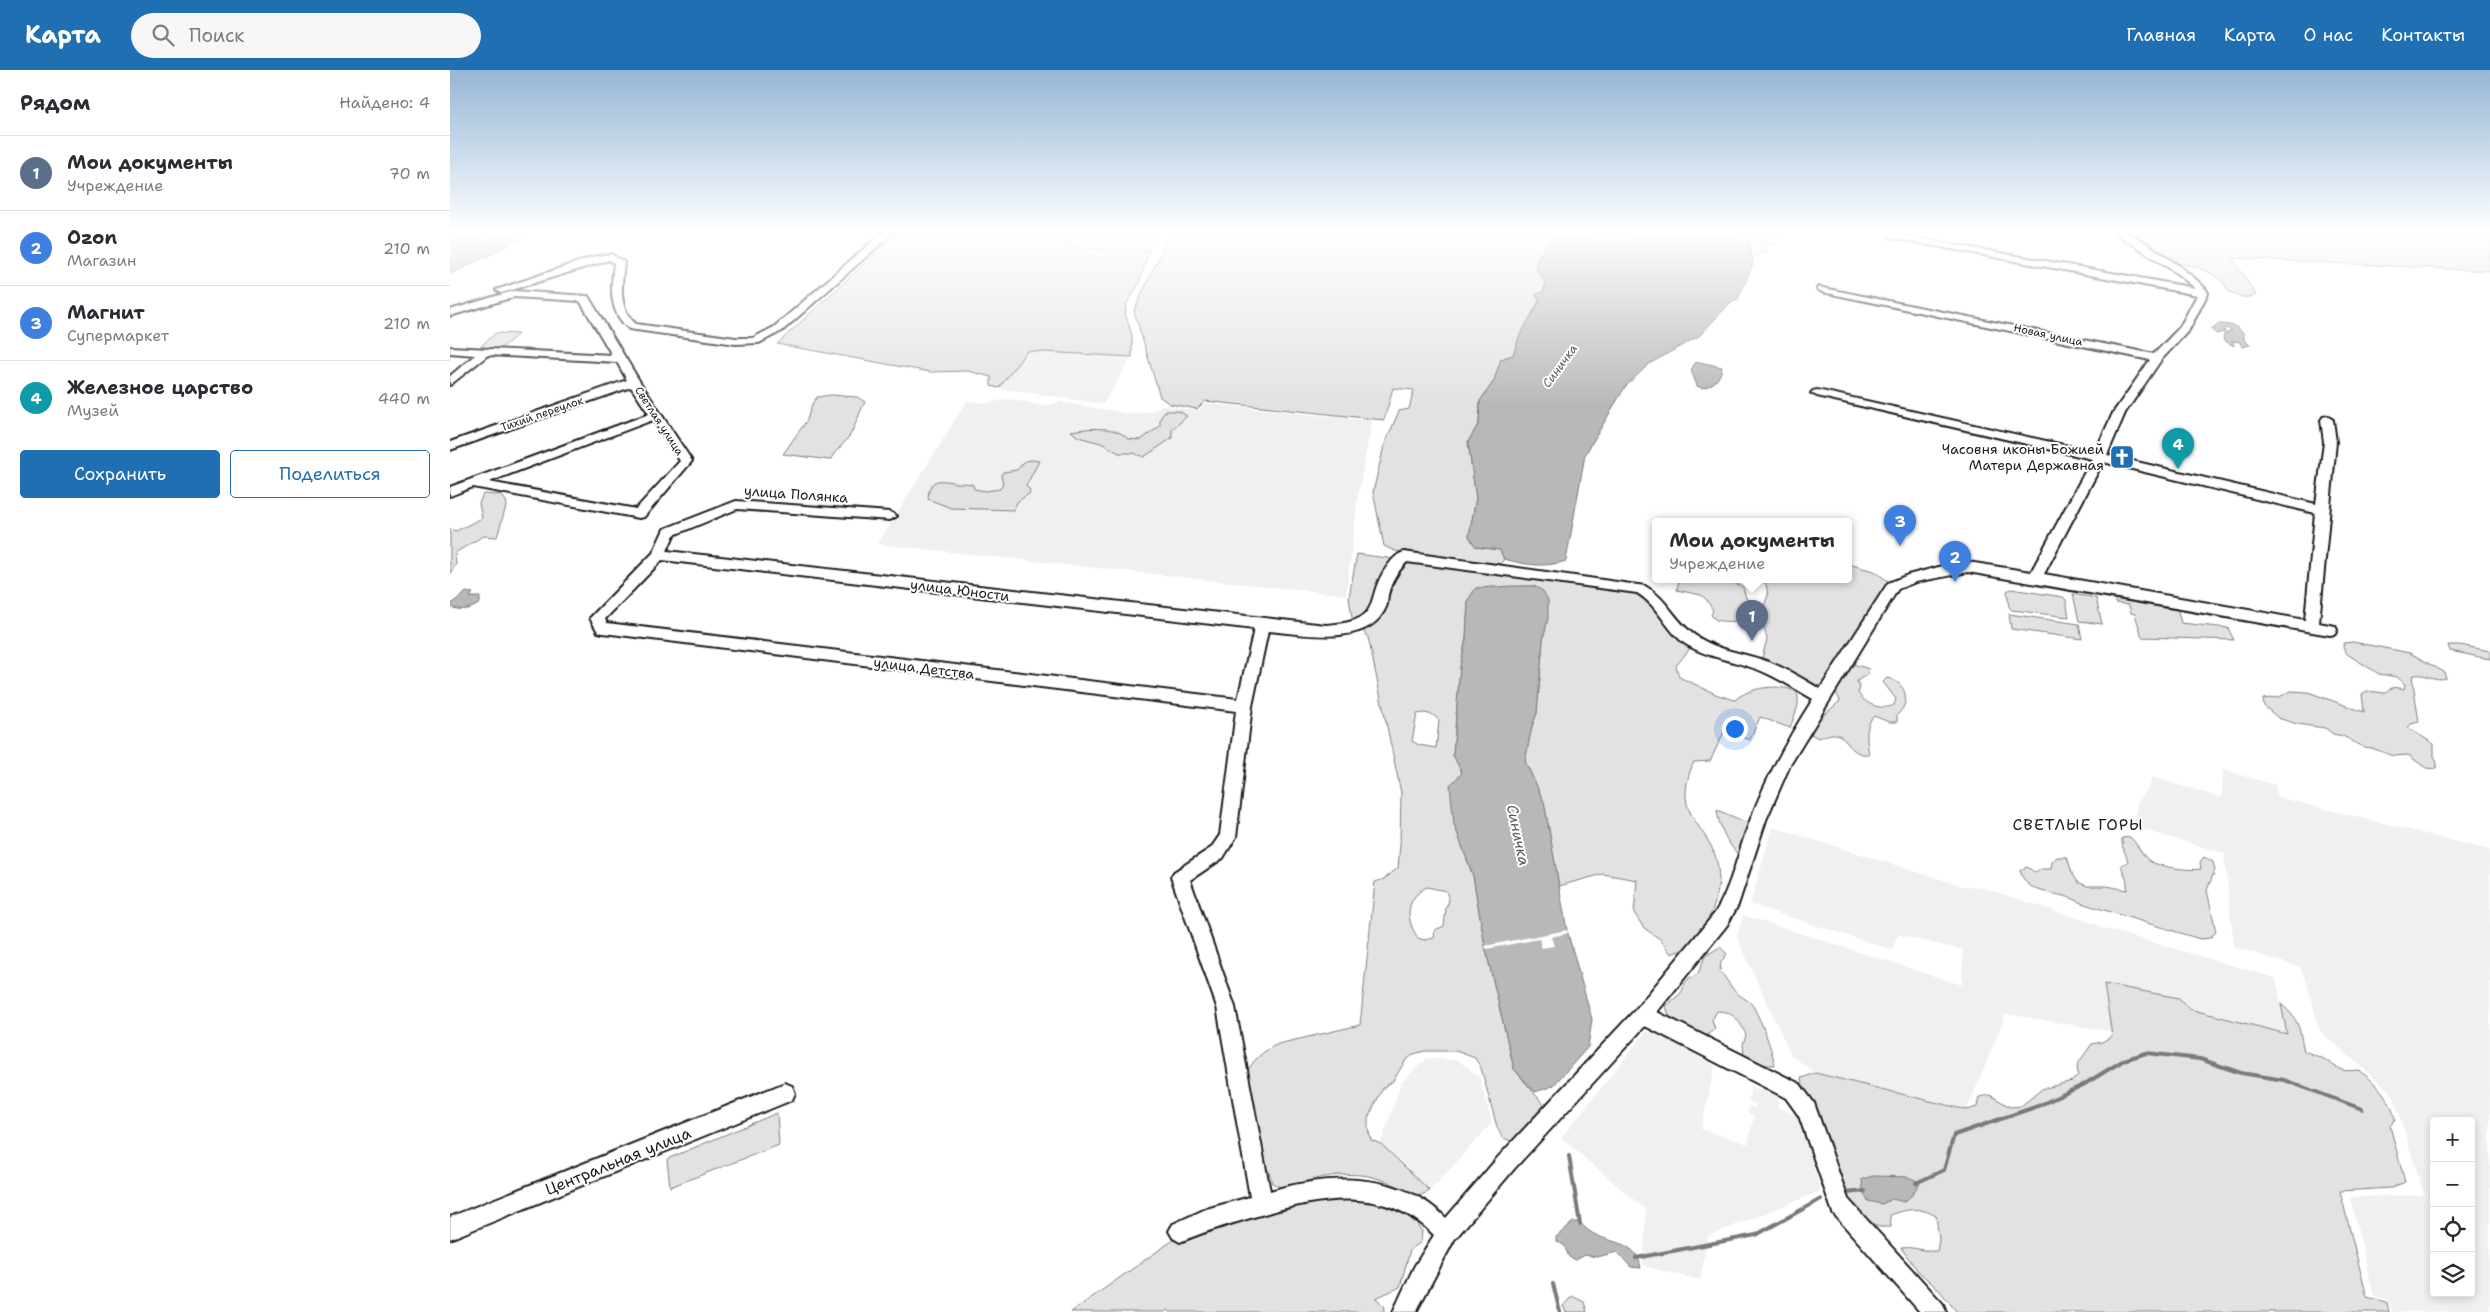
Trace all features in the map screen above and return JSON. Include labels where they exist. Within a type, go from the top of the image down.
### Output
[{"type":"street","points":[[450,305],[495,291]]},
{"type":"street","points":[[619,291],[619,314],[624,321],[633,327],[736,341],[755,341],[778,329],[822,291]]},
{"type":"street","name":"Новая улица","points":[[1831,291],[2156,358]]},
{"type":"street","points":[[2182,291],[2203,295]]},
{"type":"street","points":[[2035,576],[2099,458],[2119,413],[2156,358],[2184,328],[2203,295],[2202,291]]},
{"type":"street","name":"Светлая улица","points":[[450,314],[513,294],[584,298],[634,382],[686,461],[639,514],[472,483]]},
{"type":"street","points":[[450,350],[620,358]]},
{"type":"street","points":[[450,382],[485,352]]},
{"type":"street","name":"Тихий переулок","points":[[450,446],[634,382]]},
{"type":"street","points":[[1817,393],[1961,424],[2322,510]]},
{"type":"street","points":[[450,492],[656,416]]},
{"type":"street","points":[[2312,627],[2330,442],[2327,420]]},
{"type":"street","name":"улица Полянка","points":[[603,628],[598,618],[659,555],[670,532],[736,505],[890,516]]},
{"type":"street","name":"улица Юности","points":[[659,555],[1262,625],[1337,631],[1361,626],[1379,607],[1382,591],[1388,577],[1404,557],[1640,589],[1656,598],[1677,628],[1691,640],[1708,648],[1764,667],[1793,680],[1822,697]]},
{"type":"street","points":[[1404,1312],[1422,1275],[1447,1233],[1507,1162],[1643,1015],[1721,919],[1728,906],[1758,820],[1783,763],[1886,596],[1897,584],[1957,567],[1999,570],[2330,630]]},
{"type":"street","points":[[1262,625],[1244,706],[1228,837],[1217,853],[1180,877],[1226,1007],[1262,1204]]},
{"type":"street","name":"улица Детства","points":[[603,628],[1244,706]]},
{"type":"street","points":[[1643,1015],[1793,1091],[1807,1110],[1840,1206],[1935,1312]]},
{"type":"street","name":"Центральная улица","points":[[450,1228],[785,1093]]},
{"type":"street","points":[[1180,1232],[1196,1223],[1319,1190],[1365,1189],[1389,1196],[1422,1210],[1447,1233]]},
{"type":"shaded area","points":[[835,291],[1135,291],[1127,303],[1125,313],[1132,335],[1132,357],[1027,351],[999,388],[991,386],[991,377],[968,371],[930,372],[777,344]]},
{"type":"shaded area","points":[[1143,291],[1543,291],[1513,355],[1501,359],[1494,381],[1480,401],[1479,423],[1468,442],[1476,498],[1469,536],[1476,547],[1500,550],[1504,559],[1501,564],[1395,551],[1384,546],[1373,492],[1384,446],[1399,411],[1409,409],[1414,390],[1393,388],[1384,420],[1205,401],[1197,409],[1170,404],[1160,397],[1134,311]]},
{"type":"shaded area","points":[[2229,291],[2253,291],[2256,295],[2245,297]]},
{"type":"shaded area","points":[[496,333],[518,334],[498,351],[476,350]]},
{"type":"shaded area","points":[[1027,351],[1132,357],[1103,404],[999,388]]},
{"type":"shaded area","points":[[831,395],[857,397],[865,402],[852,431],[830,460],[783,454],[807,420],[812,404],[817,397]]},
{"type":"shaded area","points":[[1009,399],[1045,406],[1060,402],[1131,414],[1151,411],[1162,405],[1198,411],[1204,403],[1372,421],[1358,496],[1346,595],[878,544],[967,401],[987,403]]},
{"type":"shaded area","points":[[1165,411],[1179,411],[1187,416],[1172,430],[1172,438],[1144,457],[1133,453],[1119,453],[1101,443],[1078,437],[1071,431],[1085,429],[1109,430],[1116,431],[1128,439],[1141,440],[1160,426],[1160,419]]},
{"type":"shaded area","points":[[1025,461],[1039,461],[1026,486],[1030,490],[1029,494],[1018,501],[1013,510],[951,508],[928,499],[930,487],[940,481],[969,484],[973,485],[974,489],[986,491],[1000,489],[1003,484],[1001,476],[1003,472],[1017,470]]},
{"type":"shaded area","points":[[483,494],[502,495],[507,503],[497,537],[483,536],[455,553],[456,564],[450,574],[450,529],[456,531],[482,518],[479,503]]},
{"type":"shaded area","points":[[1357,554],[1632,591],[1649,603],[1676,633],[1692,646],[1676,666],[1679,677],[1718,695],[1735,700],[1756,689],[1774,687],[1790,689],[1797,692],[1798,697],[1790,728],[1760,717],[1750,740],[1725,730],[1710,761],[1694,762],[1687,783],[1687,804],[1691,815],[1712,848],[1717,861],[1718,887],[1716,900],[1705,925],[1686,947],[1671,954],[1660,939],[1644,928],[1634,913],[1637,880],[1603,874],[1559,886],[1544,802],[1525,761],[1532,726],[1537,713],[1543,640],[1548,618],[1534,586],[1476,588],[1468,600],[1466,639],[1460,667],[1453,754],[1462,773],[1454,824],[1473,876],[1485,946],[1514,1069],[1545,1106],[1512,1142],[1502,1137],[1497,1127],[1481,1068],[1475,1058],[1456,1051],[1424,1051],[1414,1054],[1405,1061],[1393,1081],[1383,1088],[1368,1118],[1368,1129],[1371,1140],[1381,1144],[1430,1191],[1419,1196],[1373,1177],[1350,1174],[1327,1176],[1282,1188],[1272,1183],[1269,1172],[1257,1152],[1250,1106],[1253,1094],[1246,1075],[1251,1065],[1259,1056],[1278,1044],[1360,1025],[1375,882],[1384,879],[1398,868],[1401,793],[1368,637],[1352,618],[1349,597]],"holes":[[[1417,714],[1433,715],[1439,720],[1436,748],[1419,745],[1412,741]],[[1427,887],[1446,891],[1449,900],[1444,926],[1435,930],[1434,938],[1424,940],[1418,938],[1414,931],[1409,910],[1414,897]]]},
{"type":"shaded area","points":[[1852,565],[1874,571],[1888,581],[1818,687],[1762,658],[1767,639],[1761,616],[1745,616],[1731,621],[1716,620],[1711,615],[1713,610],[1701,595],[1677,590],[1678,583],[1733,583],[1743,587],[1746,598],[1756,607],[1764,606],[1768,595],[1764,583],[1852,583]]},
{"type":"shaded area","points":[[2011,589],[2063,597],[2066,600],[2069,617],[2012,610],[2009,607],[2007,591]]},
{"type":"shaded area","points":[[2073,594],[2096,598],[2102,624],[2079,621]]},
{"type":"shaded area","points":[[2116,596],[2177,607],[2181,623],[2228,628],[2234,640],[2142,637],[2135,614],[2131,613],[2129,605],[2115,603]]},
{"type":"shaded area","points":[[2009,614],[2079,624],[2082,639],[2011,629]]},
{"type":"shaded area","points":[[2353,642],[2410,653],[2444,672],[2446,678],[2442,679],[2420,675],[2412,676],[2419,722],[2411,724],[2408,728],[2434,744],[2436,769],[2426,768],[2408,755],[2393,756],[2372,748],[2363,747],[2343,736],[2333,734],[2325,728],[2297,724],[2278,718],[2264,706],[2263,699],[2279,697],[2291,691],[2308,692],[2364,712],[2362,694],[2367,691],[2385,693],[2389,689],[2404,689],[2405,684],[2397,677],[2379,674],[2347,654],[2343,647],[2344,643]]},
{"type":"shaded area","points":[[2448,645],[2460,645],[2490,651],[2490,659],[2450,651]]},
{"type":"shaded area","points":[[1853,664],[1869,669],[1868,674],[1857,681],[1860,688],[1858,693],[1870,704],[1879,707],[1894,705],[1896,699],[1883,682],[1887,678],[1899,684],[1905,693],[1904,704],[1902,710],[1897,715],[1897,722],[1889,722],[1874,716],[1871,720],[1867,729],[1869,754],[1857,752],[1839,735],[1831,734],[1818,738],[1811,734],[1810,727],[1840,701],[1835,689]]},
{"type":"shaded area","points":[[2223,770],[2275,785],[2277,797],[2490,850],[2490,1312],[2392,1312],[2389,1300],[2374,1296],[2350,1197],[2424,1195],[2393,1094],[2320,1031],[2306,980],[2300,967],[2234,947],[2224,853],[2134,827],[2137,803],[2149,787],[2152,777],[2222,798]]},
{"type":"shaded area","points":[[1717,810],[1748,823],[1750,827],[1742,853],[1737,853],[1727,839],[1721,827]]},
{"type":"shaded area","points":[[1773,827],[1962,886],[1980,887],[2099,925],[2099,927],[2276,978],[2287,1034],[2189,1009],[2179,998],[2104,985],[2111,1031],[2006,1014],[1967,1110],[1815,1073],[1791,1055],[1737,937],[1743,915],[1962,985],[1963,950],[1898,935],[1892,950],[1750,904]]},
{"type":"shaded area","points":[[2130,837],[2147,859],[2157,864],[2181,869],[2201,869],[2200,862],[2204,857],[2213,862],[2215,870],[2207,890],[2216,932],[2210,938],[2200,939],[2037,889],[2024,879],[2020,870],[2027,867],[2036,873],[2041,869],[2051,869],[2052,862],[2057,857],[2067,857],[2072,873],[2078,882],[2087,886],[2107,886],[2127,890],[2127,882],[2121,865],[2128,862],[2122,838]]},
{"type":"shaded area","points":[[1720,947],[1727,954],[1721,962],[1720,971],[1734,990],[1754,1008],[1766,1035],[1775,1065],[1764,1065],[1744,1055],[1743,1044],[1746,1035],[1741,1025],[1732,1015],[1723,1011],[1717,1011],[1712,1020],[1715,1029],[1707,1035],[1697,1035],[1669,1016],[1666,1006],[1682,992],[1688,979],[1698,974],[1705,956]]},
{"type":"shaded area","points":[[2104,984],[2179,998],[2189,1009],[2287,1034],[2281,1004],[2292,1015],[2300,1030],[2304,1051],[2322,1058],[2341,1070],[2358,1070],[2376,1085],[2390,1104],[2393,1112],[2395,1119],[2390,1126],[2405,1182],[2391,1188],[2340,1191],[2367,1297],[2387,1302],[2389,1312],[1957,1312],[1939,1290],[1918,1271],[1901,1248],[1937,1251],[1939,1240],[1936,1216],[1924,1211],[1908,1210],[1890,1215],[1891,1227],[1879,1227],[1868,1220],[1849,1200],[1833,1163],[1829,1140],[1822,1129],[1812,1098],[1803,1089],[1801,1078],[1815,1073],[1967,1110],[1977,1107],[1979,1097],[1990,1095],[2010,1107],[2021,1106],[2042,1089],[2072,1081],[2078,1075],[2077,1065],[2092,1044],[2102,1042],[2112,1036]]},
{"type":"shaded area","points":[[1646,1032],[1657,1033],[1715,1066],[1701,1129],[1748,1144],[1754,1116],[1748,1114],[1749,1106],[1755,1108],[1756,1104],[1748,1101],[1751,1087],[1779,1096],[1777,1107],[1796,1115],[1801,1126],[1821,1191],[1708,1236],[1700,1280],[1643,1266],[1646,1210],[1561,1138]]},
{"type":"shaded area","points":[[1427,1058],[1458,1060],[1479,1077],[1492,1123],[1430,1191],[1381,1144],[1401,1083]]},
{"type":"shaded area","points":[[777,1113],[779,1145],[670,1187],[667,1159]]},
{"type":"shaded area","points":[[1314,1198],[1359,1199],[1386,1204],[1399,1210],[1411,1219],[1422,1231],[1421,1242],[1410,1250],[1400,1287],[1376,1298],[1385,1307],[1384,1312],[1170,1312],[1167,1310],[1165,1312],[1071,1312],[1179,1236]]},
{"type":"shaded area","points":[[1572,1296],[1584,1302],[1587,1312],[1566,1312],[1563,1306]]},
{"type":"water","points":[[1544,291],[1741,291],[1738,299],[1732,301],[1699,336],[1649,364],[1625,387],[1585,455],[1566,561],[1535,565],[1504,559],[1500,550],[1476,547],[1469,536],[1476,498],[1468,442],[1479,423],[1480,401],[1494,381],[1501,359],[1513,355],[1519,337],[1540,301],[1536,295]]},
{"type":"water","points":[[2218,324],[2236,327],[2244,334],[2244,340],[2250,345],[2242,347],[2240,342],[2232,341],[2234,346],[2223,340],[2224,334],[2232,331],[2226,328],[2224,329],[2225,332],[2216,334],[2211,329]]},
{"type":"water","points":[[1700,362],[1722,367],[1716,381],[1702,388],[1697,386],[1691,370],[1695,363]]},
{"type":"water","points":[[1534,586],[1543,591],[1548,600],[1548,618],[1543,640],[1537,713],[1532,726],[1525,761],[1544,802],[1567,930],[1592,1019],[1588,1047],[1553,1086],[1535,1092],[1514,1069],[1485,946],[1473,876],[1454,824],[1450,785],[1462,773],[1453,755],[1460,667],[1466,639],[1468,600],[1476,588]]},
{"type":"water","points":[[466,592],[473,593],[470,597],[480,597],[480,603],[466,609],[451,607],[452,603]]},
{"type":"water","points":[[1873,1176],[1908,1177],[1920,1182],[1912,1195],[1904,1202],[1892,1199],[1882,1204],[1868,1201],[1863,1191],[1862,1179]]},
{"type":"water","points":[[1573,1222],[1580,1222],[1597,1235],[1625,1245],[1638,1257],[1641,1268],[1631,1267],[1617,1252],[1597,1257],[1585,1255],[1576,1260],[1569,1257],[1564,1245],[1556,1241],[1556,1237]]},
{"type":"pier","points":[[1567,930],[1568,933],[1551,937],[1554,946],[1542,948],[1539,939],[1486,949],[1485,946]]},
{"type":"waterway","points":[[1916,1183],[1944,1170],[1954,1135],[2038,1106],[2083,1085],[2124,1060],[2146,1053],[2200,1059],[2241,1073],[2284,1080],[2362,1109]]},
{"type":"waterway","name":"Синичка","points":[[1569,1156],[1580,1224]]},
{"type":"waterway","points":[[1846,1193],[1865,1191]]},
{"type":"waterway","points":[[1636,1258],[1756,1235],[1821,1199]]},
{"type":"waterway","name":"Синичка","points":[[1553,1284],[1560,1312]]},
{"type":"place","name":"Часовня иконы Божией Матери Державная","points":[[2122,457]]},
{"type":"place","name":"Железное царство","points":[[2178,469]]},
{"type":"place","name":"Магнит","points":[[1900,546]]},
{"type":"place","name":"Ozon","points":[[1955,582]]},
{"type":"place","name":"Мои документы","points":[[1752,641]]},
{"type":"district","name":"СВЕТЛЫЕ ГОРЫ","points":[[2078,824]]}]
